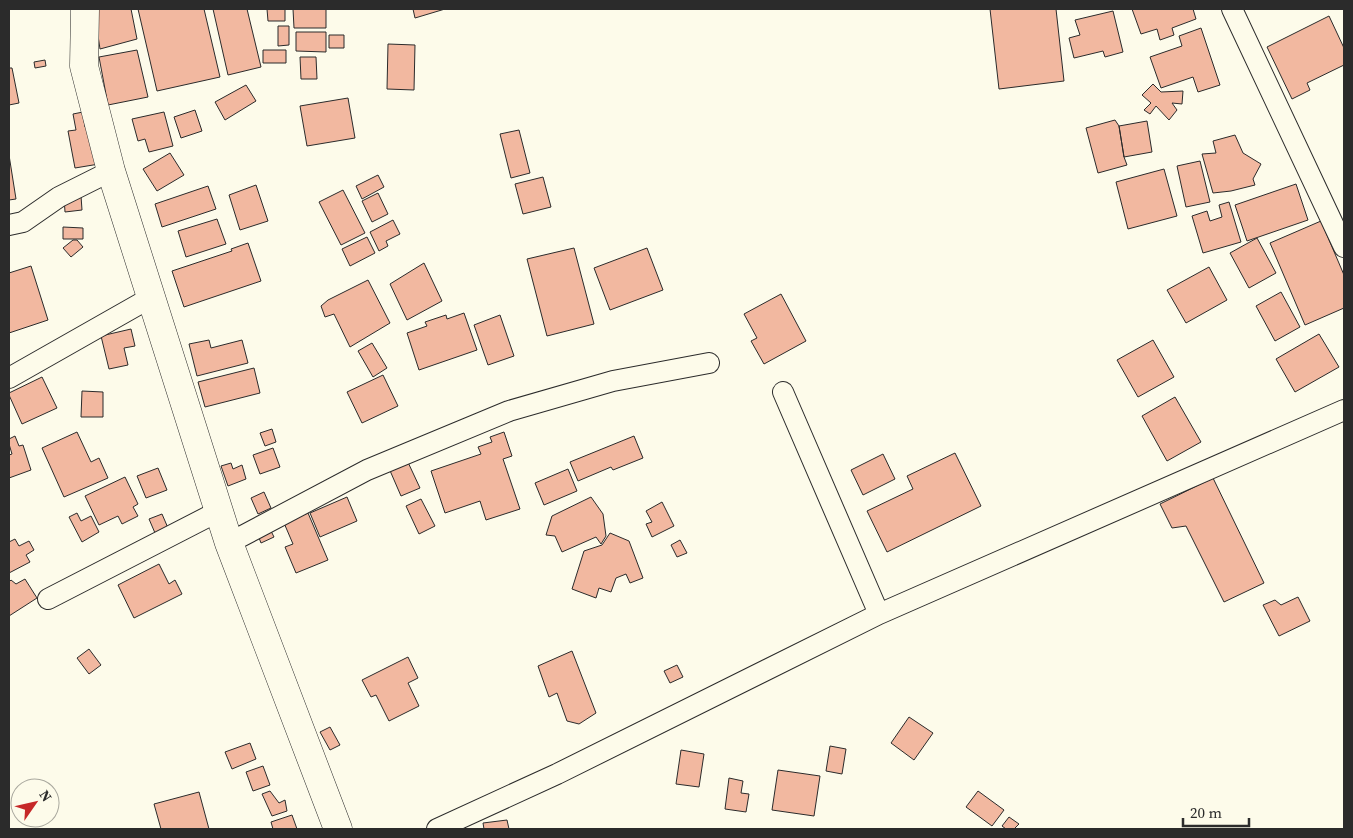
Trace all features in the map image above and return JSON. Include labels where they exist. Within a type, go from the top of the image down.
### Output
[{"type":"street","points":[[85,9],[84,66],[111,171],[150,298],[229,543],[338,829]]},
{"type":"street","points":[[1232,9],[1344,247]]},
{"type":"street","points":[[9,225],[23,222],[60,197],[111,171]]},
{"type":"street","points":[[9,378],[150,298]]},
{"type":"street","points":[[229,543],[367,470],[509,411],[612,381],[709,363]]},
{"type":"street","points":[[782,392],[879,614]]},
{"type":"street","points":[[437,829],[566,770],[879,614],[1344,410]]},
{"type":"street","points":[[48,599],[219,511]]},
{"type":"building","points":[[94,9],[131,9],[137,39],[100,49]]},
{"type":"building","points":[[138,9],[204,9],[220,77],[157,91]]},
{"type":"building","points":[[213,9],[247,9],[261,67],[228,75]]},
{"type":"building","points":[[267,9],[285,9],[285,21],[268,21]]},
{"type":"building","points":[[293,9],[326,9],[326,28],[294,28]]},
{"type":"building","points":[[413,9],[445,9],[415,18]]},
{"type":"building","points":[[990,9],[1056,9],[1064,81],[999,89]]},
{"type":"building","points":[[1132,9],[1193,9],[1196,19],[1172,28],[1174,35],[1160,40],[1157,29],[1141,34]]},
{"type":"building","points":[[1113,11],[1123,52],[1105,57],[1103,51],[1074,58],[1069,38],[1080,35],[1075,20]]},
{"type":"building","points":[[1329,16],[1344,48],[1344,65],[1307,83],[1310,90],[1292,99],[1267,47]]},
{"type":"building","points":[[278,26],[289,26],[289,45],[278,46]]},
{"type":"building","points":[[1201,28],[1220,85],[1198,92],[1193,77],[1161,88],[1150,57],[1182,46],[1179,36]]},
{"type":"building","points":[[296,32],[326,32],[326,52],[296,51]]},
{"type":"building","points":[[329,35],[344,35],[344,48],[329,48]]},
{"type":"building","points":[[388,44],[415,45],[414,90],[387,89]]},
{"type":"building","points":[[137,50],[148,97],[108,105],[99,57]]},
{"type":"building","points":[[263,50],[286,50],[286,63],[263,63]]},
{"type":"building","points":[[300,57],[316,57],[317,79],[301,79]]},
{"type":"building","points":[[45,60],[46,66],[35,68],[34,62]]},
{"type":"building","points":[[9,68],[12,68],[19,103],[9,105]]},
{"type":"building","points":[[1153,84],[1161,92],[1183,91],[1182,104],[1172,103],[1177,110],[1169,120],[1156,106],[1150,114],[1144,110],[1151,103],[1142,95]]},
{"type":"building","points":[[246,85],[256,101],[225,120],[215,102]]},
{"type":"building","points":[[348,98],[355,138],[307,146],[300,106]]},
{"type":"building","points":[[195,110],[202,131],[181,138],[174,117]]},
{"type":"building","points":[[83,112],[85,127],[92,125],[99,164],[75,168],[68,131],[76,130],[73,114]]},
{"type":"building","points":[[164,112],[173,146],[149,152],[145,139],[138,141],[132,119]]},
{"type":"building","points":[[1115,120],[1119,126],[1127,165],[1098,173],[1086,128]]},
{"type":"building","points":[[1147,121],[1152,152],[1124,157],[1119,126]]},
{"type":"building","points":[[519,130],[530,173],[511,178],[500,134]]},
{"type":"building","points":[[1235,135],[1243,153],[1261,164],[1253,179],[1255,185],[1213,193],[1202,154],[1216,153],[1213,141]]},
{"type":"building","points":[[170,153],[184,175],[157,191],[143,169]]},
{"type":"building","points":[[9,155],[16,199],[9,200]]},
{"type":"building","points":[[1200,161],[1210,202],[1186,207],[1177,166]]},
{"type":"building","points":[[1164,169],[1177,216],[1128,229],[1116,182]]},
{"type":"building","points":[[378,175],[384,187],[362,199],[356,186]]},
{"type":"building","points":[[543,177],[551,207],[523,214],[515,184]]},
{"type":"building","points":[[1296,184],[1308,220],[1247,241],[1235,205]]},
{"type":"building","points":[[256,185],[268,221],[240,230],[229,195]]},
{"type":"building","points":[[208,186],[216,209],[162,227],[155,204]]},
{"type":"building","points":[[343,190],[365,233],[341,245],[319,202]]},
{"type":"building","points":[[378,193],[388,214],[372,222],[362,201]]},
{"type":"building","points":[[81,196],[82,210],[65,212],[64,197]]},
{"type":"building","points":[[1229,202],[1241,242],[1203,253],[1192,216],[1207,211],[1210,221],[1222,217],[1219,205]]},
{"type":"building","points":[[217,219],[226,244],[186,257],[178,231]]},
{"type":"building","points":[[393,220],[400,234],[386,241],[388,246],[379,251],[370,232]]},
{"type":"building","points":[[1321,221],[1344,275],[1344,308],[1305,325],[1270,243]]},
{"type":"building","points":[[63,227],[83,228],[83,239],[63,239]]},
{"type":"building","points":[[367,237],[375,253],[350,266],[342,249]]},
{"type":"building","points":[[1257,238],[1276,273],[1249,288],[1230,253]]},
{"type":"building","points":[[73,240],[77,240],[83,247],[71,257],[63,248]]},
{"type":"building","points":[[248,243],[261,281],[184,307],[172,271],[232,251],[231,249]]},
{"type":"building","points":[[574,248],[594,324],[547,336],[527,259]]},
{"type":"building","points":[[647,248],[663,290],[610,310],[594,268]]},
{"type":"building","points":[[424,263],[442,301],[407,320],[390,284]]},
{"type":"building","points":[[31,266],[48,320],[9,333],[9,273]]},
{"type":"building","points":[[1209,267],[1227,300],[1186,323],[1167,290]]},
{"type":"building","points":[[368,280],[390,323],[350,347],[334,314],[325,317],[321,306],[328,300]]},
{"type":"building","points":[[1281,292],[1300,327],[1275,341],[1256,306]]},
{"type":"building","points":[[781,294],[806,341],[764,364],[751,341],[757,338],[744,314]]},
{"type":"building","points":[[464,313],[477,350],[419,370],[407,333],[427,326],[425,322],[446,315],[447,319]]},
{"type":"building","points":[[500,315],[514,356],[488,365],[474,325]]},
{"type":"building","points":[[131,329],[135,346],[124,348],[128,365],[109,369],[101,336]]},
{"type":"building","points":[[1319,334],[1339,367],[1295,392],[1276,359]]},
{"type":"building","points":[[209,340],[211,348],[242,340],[248,363],[197,376],[189,344]]},
{"type":"building","points":[[1153,340],[1174,377],[1138,397],[1117,360]]},
{"type":"building","points":[[372,343],[387,368],[373,377],[358,351]]},
{"type":"building","points":[[254,368],[260,393],[205,407],[198,382]]},
{"type":"building","points":[[383,375],[398,406],[362,423],[347,392]]},
{"type":"building","points":[[42,377],[57,408],[22,424],[9,393]]},
{"type":"building","points":[[82,391],[103,392],[103,417],[81,417]]},
{"type":"building","points":[[1175,397],[1201,442],[1167,461],[1142,416]]},
{"type":"building","points":[[272,429],[276,442],[265,446],[260,433]]},
{"type":"building","points":[[77,432],[91,462],[99,458],[108,478],[64,497],[42,448]]},
{"type":"building","points":[[504,432],[512,456],[503,459],[520,509],[486,520],[480,501],[445,513],[431,471],[481,454],[478,447],[492,442],[490,437]]},
{"type":"building","points":[[15,436],[19,446],[23,445],[31,470],[9,478],[9,455],[12,454],[9,439]]},
{"type":"building","points":[[634,436],[643,458],[613,470],[611,467],[578,481],[570,462]]},
{"type":"building","points":[[273,448],[280,467],[260,474],[253,455]]},
{"type":"building","points":[[955,453],[981,506],[887,552],[867,511],[913,489],[907,476]]},
{"type":"building","points":[[883,454],[895,479],[863,495],[851,470]]},
{"type":"building","points":[[406,458],[420,488],[401,496],[388,466]]},
{"type":"building","points":[[231,463],[233,469],[242,465],[246,479],[228,486],[221,466]]},
{"type":"building","points":[[158,468],[167,490],[146,498],[137,476]]},
{"type":"building","points":[[568,469],[577,491],[544,505],[535,483]]},
{"type":"building","points":[[125,477],[138,504],[133,507],[138,516],[122,524],[118,516],[99,525],[85,496]]},
{"type":"building","points":[[1213,478],[1264,583],[1224,602],[1186,526],[1172,528],[1160,504]]},
{"type":"building","points":[[264,492],[271,508],[258,514],[251,498]]},
{"type":"building","points":[[347,497],[357,521],[320,537],[310,513]]},
{"type":"building","points":[[591,497],[603,514],[606,536],[601,544],[596,537],[562,552],[555,536],[546,535],[552,516]]},
{"type":"building","points":[[421,499],[435,526],[419,534],[406,506]]},
{"type":"building","points":[[662,502],[674,526],[652,537],[646,524],[652,522],[646,511]]},
{"type":"building","points":[[77,513],[81,521],[91,516],[99,532],[82,542],[69,517]]},
{"type":"building","points":[[308,513],[328,560],[296,573],[285,547],[293,544],[284,523]]},
{"type":"building","points":[[162,514],[168,528],[155,533],[149,519]]},
{"type":"building","points":[[268,525],[274,537],[261,543],[256,530]]},
{"type":"building","points":[[610,533],[629,541],[643,578],[630,583],[626,574],[616,578],[611,592],[599,588],[596,598],[572,589],[584,551],[602,545]]},
{"type":"building","points":[[15,539],[19,546],[29,541],[34,550],[26,555],[30,562],[9,573],[9,542]]},
{"type":"building","points":[[680,540],[687,553],[677,557],[671,545]]},
{"type":"building","points":[[159,564],[169,584],[175,580],[182,594],[134,618],[118,585]]},
{"type":"building","points":[[25,579],[37,598],[9,616],[9,582],[11,580],[16,584]]},
{"type":"building","points":[[1298,597],[1310,621],[1279,636],[1263,605],[1275,600],[1281,605]]},
{"type":"building","points":[[89,649],[101,665],[89,674],[77,658]]},
{"type":"building","points":[[572,651],[596,713],[579,724],[567,721],[557,693],[549,697],[538,666]]},
{"type":"building","points":[[408,657],[418,678],[408,683],[419,706],[389,721],[376,695],[371,697],[362,680]]},
{"type":"building","points":[[677,665],[683,677],[670,683],[664,671]]},
{"type":"building","points":[[909,717],[933,733],[914,760],[891,743]]},
{"type":"building","points":[[330,727],[340,745],[330,750],[320,732]]},
{"type":"building","points":[[250,743],[256,759],[232,769],[225,752]]},
{"type":"building","points":[[830,746],[846,749],[842,774],[826,771]]},
{"type":"building","points":[[681,750],[704,754],[699,787],[676,784]]},
{"type":"building","points":[[263,766],[270,785],[253,791],[246,772]]},
{"type":"building","points":[[778,770],[820,776],[814,816],[772,810]]},
{"type":"building","points":[[729,778],[743,781],[741,793],[749,794],[746,812],[725,809]]},
{"type":"building","points":[[270,791],[279,803],[285,800],[287,811],[272,816],[262,794]]},
{"type":"building","points":[[978,791],[1004,810],[992,826],[966,807]]},
{"type":"building","points":[[199,792],[209,829],[161,829],[154,804]]},
{"type":"building","points":[[292,815],[297,829],[273,829],[271,822]]},
{"type":"building","points":[[1009,817],[1019,824],[1014,829],[1006,829],[1002,826]]},
{"type":"building","points":[[507,820],[509,829],[484,829],[483,823]]}]
